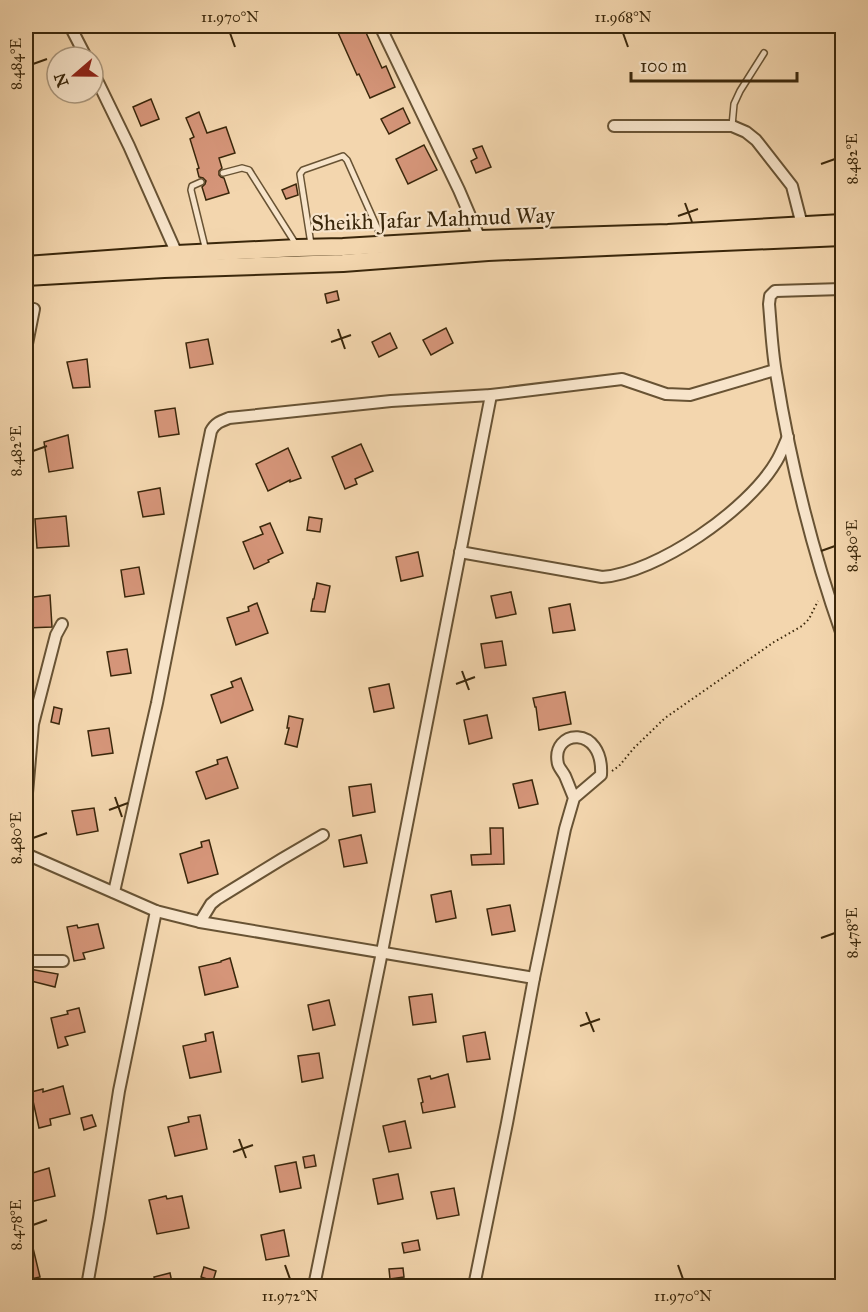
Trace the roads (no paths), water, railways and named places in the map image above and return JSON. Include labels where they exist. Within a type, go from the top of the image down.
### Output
[{"type":"main road","name":"Sheikh Jafar Mahmud Way","points":[[26,265],[304,247],[843,223]]},
{"type":"main road","name":"Sheikh Jafar Mahmud Way","points":[[26,277],[164,269],[300,265],[488,252],[843,237]]},
{"type":"street","points":[[70,26],[80,45]]},
{"type":"street","points":[[380,26],[459,190],[480,239]]},
{"type":"street","points":[[105,97],[177,254]]},
{"type":"street","points":[[614,126],[732,126],[746,132],[756,140],[792,186],[802,225]]},
{"type":"street","points":[[843,289],[775,291],[770,296],[769,304],[775,370],[791,456],[825,588],[843,635]]},
{"type":"street","points":[[26,349],[34,309]]},
{"type":"street","points":[[114,892],[157,704],[202,470],[211,431],[219,422],[229,418],[390,401],[491,395],[622,379],[666,394],[690,395],[775,370]]},
{"type":"street","points":[[314,1287],[491,395]]},
{"type":"street","points":[[460,552],[602,577],[610,577],[636,568],[695,540],[729,514],[776,463],[788,437]]},
{"type":"street","points":[[26,796],[33,724],[56,635],[62,624]]},
{"type":"street","points":[[474,1287],[565,830],[574,798],[601,775],[602,765],[596,749],[585,738],[576,737],[561,744],[558,751],[558,762],[574,798]]},
{"type":"street","points":[[200,922],[211,904],[217,899],[323,835]]},
{"type":"street","points":[[26,854],[156,911],[200,922],[534,978]]},
{"type":"street","points":[[87,1287],[119,1091],[156,911]]},
{"type":"street","points":[[26,961],[63,961]]},
{"type":"lane","points":[[732,126],[734,104],[764,53]]},
{"type":"lane","points":[[300,265],[304,247],[300,174],[303,170],[343,156],[347,160],[385,244]]},
{"type":"lane","points":[[223,173],[242,168],[249,170],[304,247]]},
{"type":"lane","points":[[201,182],[192,186],[191,190],[206,253]]}]
